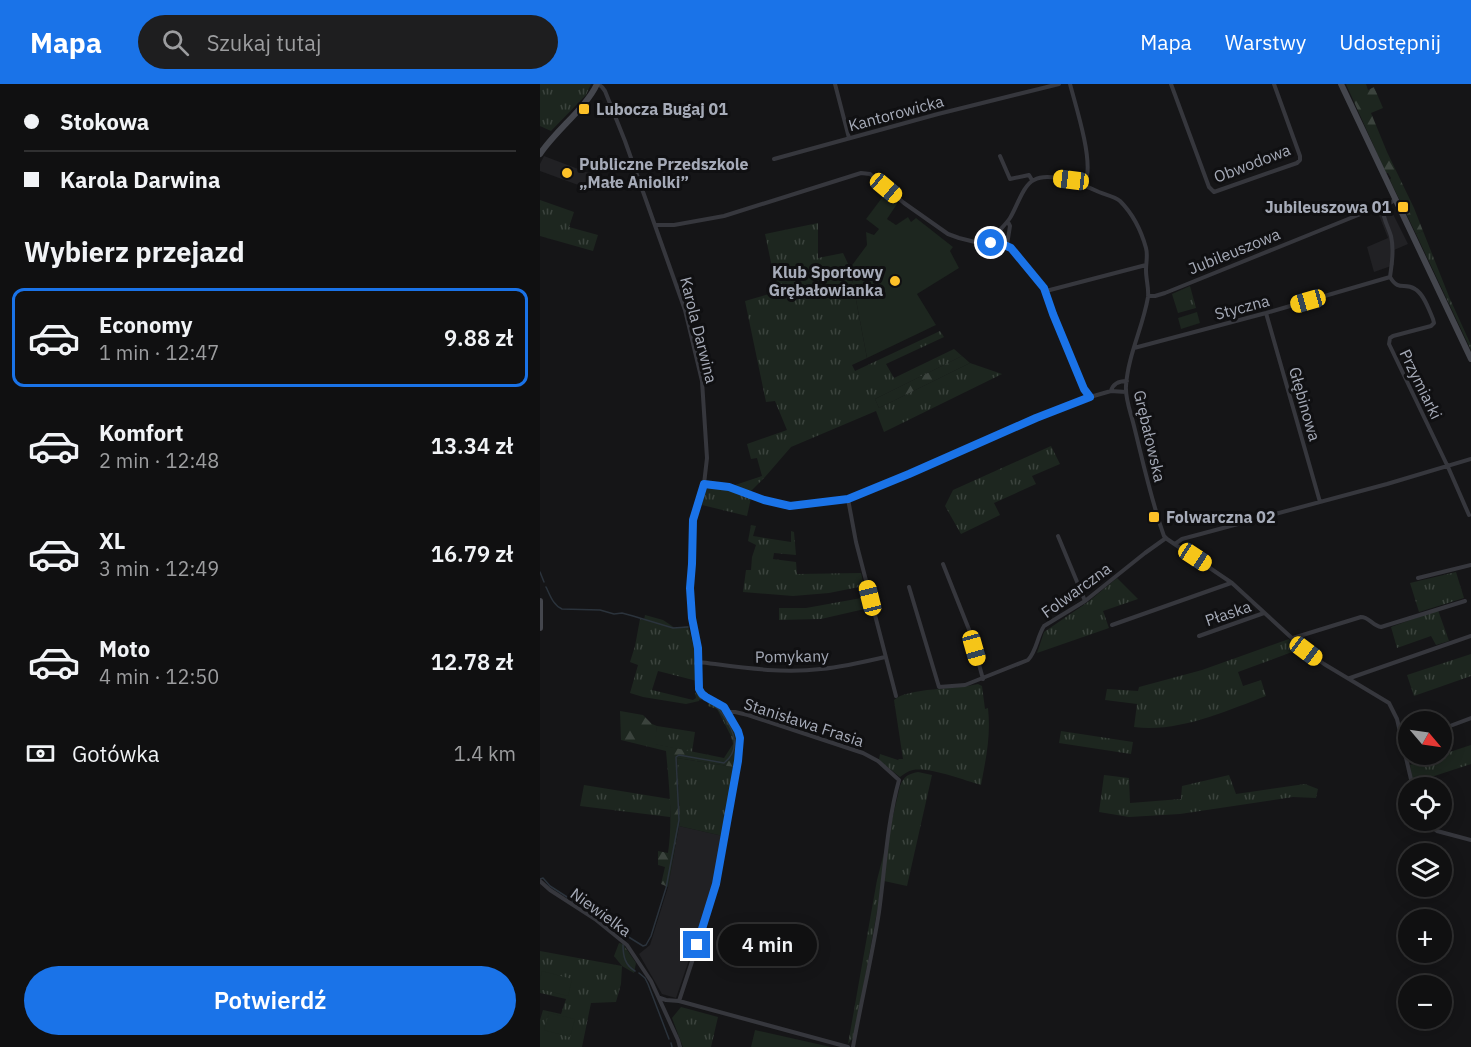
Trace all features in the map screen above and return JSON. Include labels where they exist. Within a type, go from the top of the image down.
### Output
[{"type":"main road","points":[[540,154],[591,95],[597,84]]},
{"type":"main road","points":[[1341,84],[1471,359]]},
{"type":"main road","points":[[540,601],[540,628]]},
{"type":"street","name":"Karola Darwina","points":[[597,84],[605,92],[655,225],[685,310],[702,381],[707,458],[704,484],[693,520],[690,588],[692,618],[698,648],[699,689],[702,694],[724,707],[728,712]]},
{"type":"street","points":[[835,84],[849,138]]},
{"type":"street","name":"Kantorowicka","points":[[774,159],[1059,84]]},
{"type":"street","points":[[1070,84],[1084,140],[1087,177],[1083,184]]},
{"type":"street","name":"Obwodowa","points":[[1171,84],[1209,186],[1214,192],[1300,160],[1274,84]]},
{"type":"street","name":"Grębałowska","points":[[1000,156],[1010,179],[1026,175],[1032,180],[1049,178],[1071,180],[1083,184],[1100,193],[1117,198],[1137,222],[1147,251],[1148,296],[1134,348],[1126,392],[1154,502],[1166,538]]},
{"type":"street","points":[[655,225],[699,222],[861,173],[870,174],[904,203],[948,234],[959,238],[1007,245],[1013,250],[1046,291],[1084,389],[1090,397]]},
{"type":"street","points":[[991,243],[1008,222],[1032,180]]},
{"type":"street","name":"Jubileuszowa","points":[[1148,296],[1165,293],[1396,200]]},
{"type":"street","points":[[1383,207],[1383,214],[1392,238],[1393,255],[1390,277]]},
{"type":"street","points":[[1007,245],[1010,226],[1008,222]]},
{"type":"street","points":[[1046,291],[1146,265]]},
{"type":"street","name":"Styczna","points":[[1134,348],[1390,277]]},
{"type":"street","name":"Przymiarki","points":[[1390,277],[1397,285],[1410,286],[1417,290],[1433,319],[1434,323],[1431,326],[1393,336],[1388,341],[1469,515]]},
{"type":"street","name":"Głębinowa","points":[[1266,313],[1320,502]]},
{"type":"street","points":[[1111,391],[1117,383],[1127,381]]},
{"type":"street","points":[[704,484],[729,487],[764,500],[790,506],[848,499],[1090,397],[1111,391],[1126,392]]},
{"type":"street","points":[[1175,544],[1182,539],[1471,459]]},
{"type":"street","points":[[848,499],[856,542],[896,696]]},
{"type":"street","points":[[1058,536],[1085,601]]},
{"type":"street","points":[[1166,538],[1232,583],[1324,664],[1389,703],[1398,724]]},
{"type":"street","name":"Folwarczna","points":[[909,587],[939,687],[962,686],[1028,660],[1044,626],[1085,601],[1166,538]]},
{"type":"street","points":[[943,564],[970,632],[983,679]]},
{"type":"street","points":[[1418,578],[1471,565]]},
{"type":"street","points":[[1112,625],[1232,583]]},
{"type":"street","points":[[1292,638],[1361,617],[1381,627],[1465,601]]},
{"type":"street","name":"Płaska","points":[[1199,636],[1264,613]]},
{"type":"street","points":[[1349,678],[1471,636]]},
{"type":"street","name":"Pomykany","points":[[699,662],[750,668],[802,670],[838,667],[885,657]]},
{"type":"street","points":[[679,1001],[716,884],[738,761],[740,738],[728,712]]},
{"type":"street","name":"Stanisława Frasia","points":[[728,712],[748,715],[863,753],[878,761],[899,780],[887,841],[879,912],[853,1047]]},
{"type":"street","points":[[1452,725],[1471,718]]},
{"type":"street","points":[[1437,831],[1471,840]]},
{"type":"street","name":"Niewielka","points":[[541,882],[622,939],[660,998]]},
{"type":"street","points":[[660,998],[679,1001],[848,1047]]},
{"type":"street","points":[[660,998],[680,1047]]},
{"type":"shaded area","name":"Publiczne Przedszkole „Małe Aniolki”","points":[[544,156],[594,175],[589,189],[540,171],[540,164]]},
{"type":"shaded area","points":[[1386,200],[1408,244],[1394,250],[1394,265],[1374,272],[1367,247],[1388,238],[1375,205]]},
{"type":"shaded area","points":[[679,826],[723,836],[710,898],[676,998],[662,994],[639,954],[650,945],[668,887]]},
{"type":"green space","points":[[540,84],[591,84],[586,95],[551,131],[540,126]]},
{"type":"green space","points":[[1346,84],[1366,84],[1368,90],[1374,87],[1383,108],[1371,113],[1423,231],[1416,234]]},
{"type":"green space","name":"Klub Sportowy Grębałowianka","points":[[884,195],[897,204],[887,219],[896,225],[908,217],[911,222],[916,218],[953,247],[950,251],[959,268],[917,294],[936,325],[867,358],[850,268],[867,245],[866,232],[874,235],[879,229],[866,219]]},
{"type":"green space","points":[[540,200],[574,212],[569,227],[598,235],[593,251],[540,236]]},
{"type":"green space","points":[[818,223],[818,258],[843,253],[850,268],[867,358],[852,365],[855,371],[940,331],[944,337],[886,364],[894,378],[954,349],[962,356],[875,399],[879,408],[970,363],[1002,374],[884,432],[876,411],[791,447],[750,492],[732,486],[762,476],[757,458],[751,459],[747,444],[787,430],[775,401],[766,402],[745,301],[832,276],[823,269],[776,286],[765,234]]},
{"type":"green space","points":[[1423,231],[1471,345],[1471,350],[1416,234]]},
{"type":"green space","points":[[823,269],[832,271],[832,276],[777,292],[776,286]]},
{"type":"green space","points":[[1190,286],[1196,308],[1178,313],[1172,294]]},
{"type":"green space","points":[[1197,312],[1200,323],[1181,329],[1178,318]]},
{"type":"green space","points":[[962,356],[970,363],[879,408],[875,399]]},
{"type":"green space","points":[[1051,446],[1060,464],[1032,476],[1036,484],[994,503],[1000,515],[961,534],[945,506],[953,490]]},
{"type":"green space","points":[[711,487],[722,487],[751,498],[747,516],[702,505],[705,490]]},
{"type":"green space","points":[[751,525],[756,526],[753,536],[791,542],[791,531],[794,532],[796,555],[774,553],[773,559],[796,562],[797,574],[861,573],[864,586],[829,593],[793,596],[743,592],[746,570],[751,570],[756,545],[748,541]]},
{"type":"green space","points":[[1456,572],[1464,598],[1419,612],[1410,583]]},
{"type":"green space","points":[[1117,578],[1138,599],[1103,611],[1109,628],[1037,653],[1044,632],[1088,602]]},
{"type":"green space","points":[[867,597],[869,608],[821,619],[779,620],[779,608],[806,608]]},
{"type":"green space","points":[[1438,610],[1449,641],[1436,645],[1431,636],[1397,648],[1391,627]]},
{"type":"green space","points":[[645,615],[663,620],[675,628],[688,626],[698,662],[697,681],[658,671],[652,690],[693,700],[696,698],[695,693],[698,692],[701,696],[699,701],[686,704],[630,693],[638,665],[630,662],[640,619],[644,620]]},
{"type":"green space","points":[[1289,639],[1300,649],[1238,672],[1243,686],[1261,680],[1266,696],[1218,714],[1168,727],[1134,727],[1137,704],[1105,700],[1107,689],[1138,691],[1139,687],[1202,670]]},
{"type":"green space","points":[[1471,654],[1471,676],[1414,696],[1407,675]]},
{"type":"green space","points":[[978,684],[982,686],[985,709],[988,708],[989,718],[988,747],[981,785],[928,770],[913,770],[900,777],[881,762],[880,754],[898,760],[903,759],[894,700],[910,693]]},
{"type":"green space","points":[[709,701],[727,712],[726,718],[733,720],[737,736],[731,736],[717,709],[708,706]]},
{"type":"green space","points":[[620,711],[643,715],[657,726],[655,744],[724,758],[733,744],[731,736],[737,736],[734,767],[677,758],[680,819],[668,887],[661,884],[665,867],[658,865],[658,851],[668,853],[670,828],[666,751],[621,740]]},
{"type":"green space","points":[[657,726],[695,732],[692,752],[654,744]]},
{"type":"green space","points":[[1061,731],[1133,742],[1131,754],[1059,743]]},
{"type":"green space","points":[[1471,745],[1471,764],[1431,777],[1412,777],[1410,765],[1452,765],[1452,751]]},
{"type":"green space","points":[[677,758],[734,767],[723,836],[679,826]]},
{"type":"green space","points":[[918,772],[932,775],[907,886],[884,881],[889,833],[900,786],[907,776]]},
{"type":"green space","points":[[1104,775],[1129,778],[1130,803],[1181,799],[1182,786],[1229,775],[1236,794],[1305,784],[1318,789],[1316,798],[1293,797],[1180,814],[1129,817],[1099,812]]},
{"type":"green space","points":[[584,785],[670,799],[670,817],[580,806]]},
{"type":"green space","points":[[885,849],[880,895],[860,1005],[853,1038],[848,1044],[877,880]]},
{"type":"green space","points":[[619,943],[623,944],[636,963],[634,973],[622,966],[614,956]]},
{"type":"green space","points":[[540,951],[622,966],[621,984],[616,1002],[591,1003],[582,1047],[540,1047],[540,1020],[543,1010],[561,1014],[566,999],[540,993]]},
{"type":"green space","points":[[542,971],[572,979],[568,996],[540,989]]},
{"type":"green space","points":[[681,1007],[718,1017],[711,1047],[683,1047],[672,1018]]},
{"type":"green space","points":[[549,1013],[575,1019],[570,1037],[544,1030]]},
{"type":"green space","points":[[755,1030],[831,1047],[751,1047]]},
{"type":"waterway","points":[[540,572],[544,582]]},
{"type":"waterway","points":[[546,587],[554,602],[562,609],[622,613],[673,628],[688,627]]},
{"type":"waterway","points":[[692,632],[696,658],[696,686],[701,699]]},
{"type":"waterway","points":[[619,931],[643,946],[651,936],[666,888],[679,820],[676,757],[679,755],[724,763],[734,749],[731,728],[720,711],[708,702]]},
{"type":"waterway","points":[[540,879],[543,878],[550,886],[615,928]]},
{"type":"waterway","points":[[623,945],[625,960],[635,971]]},
{"type":"waterway","points":[[639,973],[648,984],[669,1039]]},
{"type":"waterway","points":[[671,1043],[672,1047]]},
{"type":"place","name":"Lubocza Bugaj 01","points":[[584,109]]},
{"type":"place","name":"Publiczne Przedszkole „Małe Aniolki”","points":[[567,173]]},
{"type":"place","name":"Jubileuszowa 01","points":[[1403,207]]},
{"type":"place","name":"Klub Sportowy Grębałowianka","points":[[895,281]]},
{"type":"place","name":"Folwarczna 02","points":[[1154,517]]},
{"type":"route","points":[[697,945],[716,884],[740,738],[724,707],[706,697],[699,689],[698,648],[692,618],[690,588],[693,520],[704,484],[729,487],[783,506],[848,499],[1090,397],[1084,389],[1046,291],[1011,248],[1007,245],[991,243]]}]
